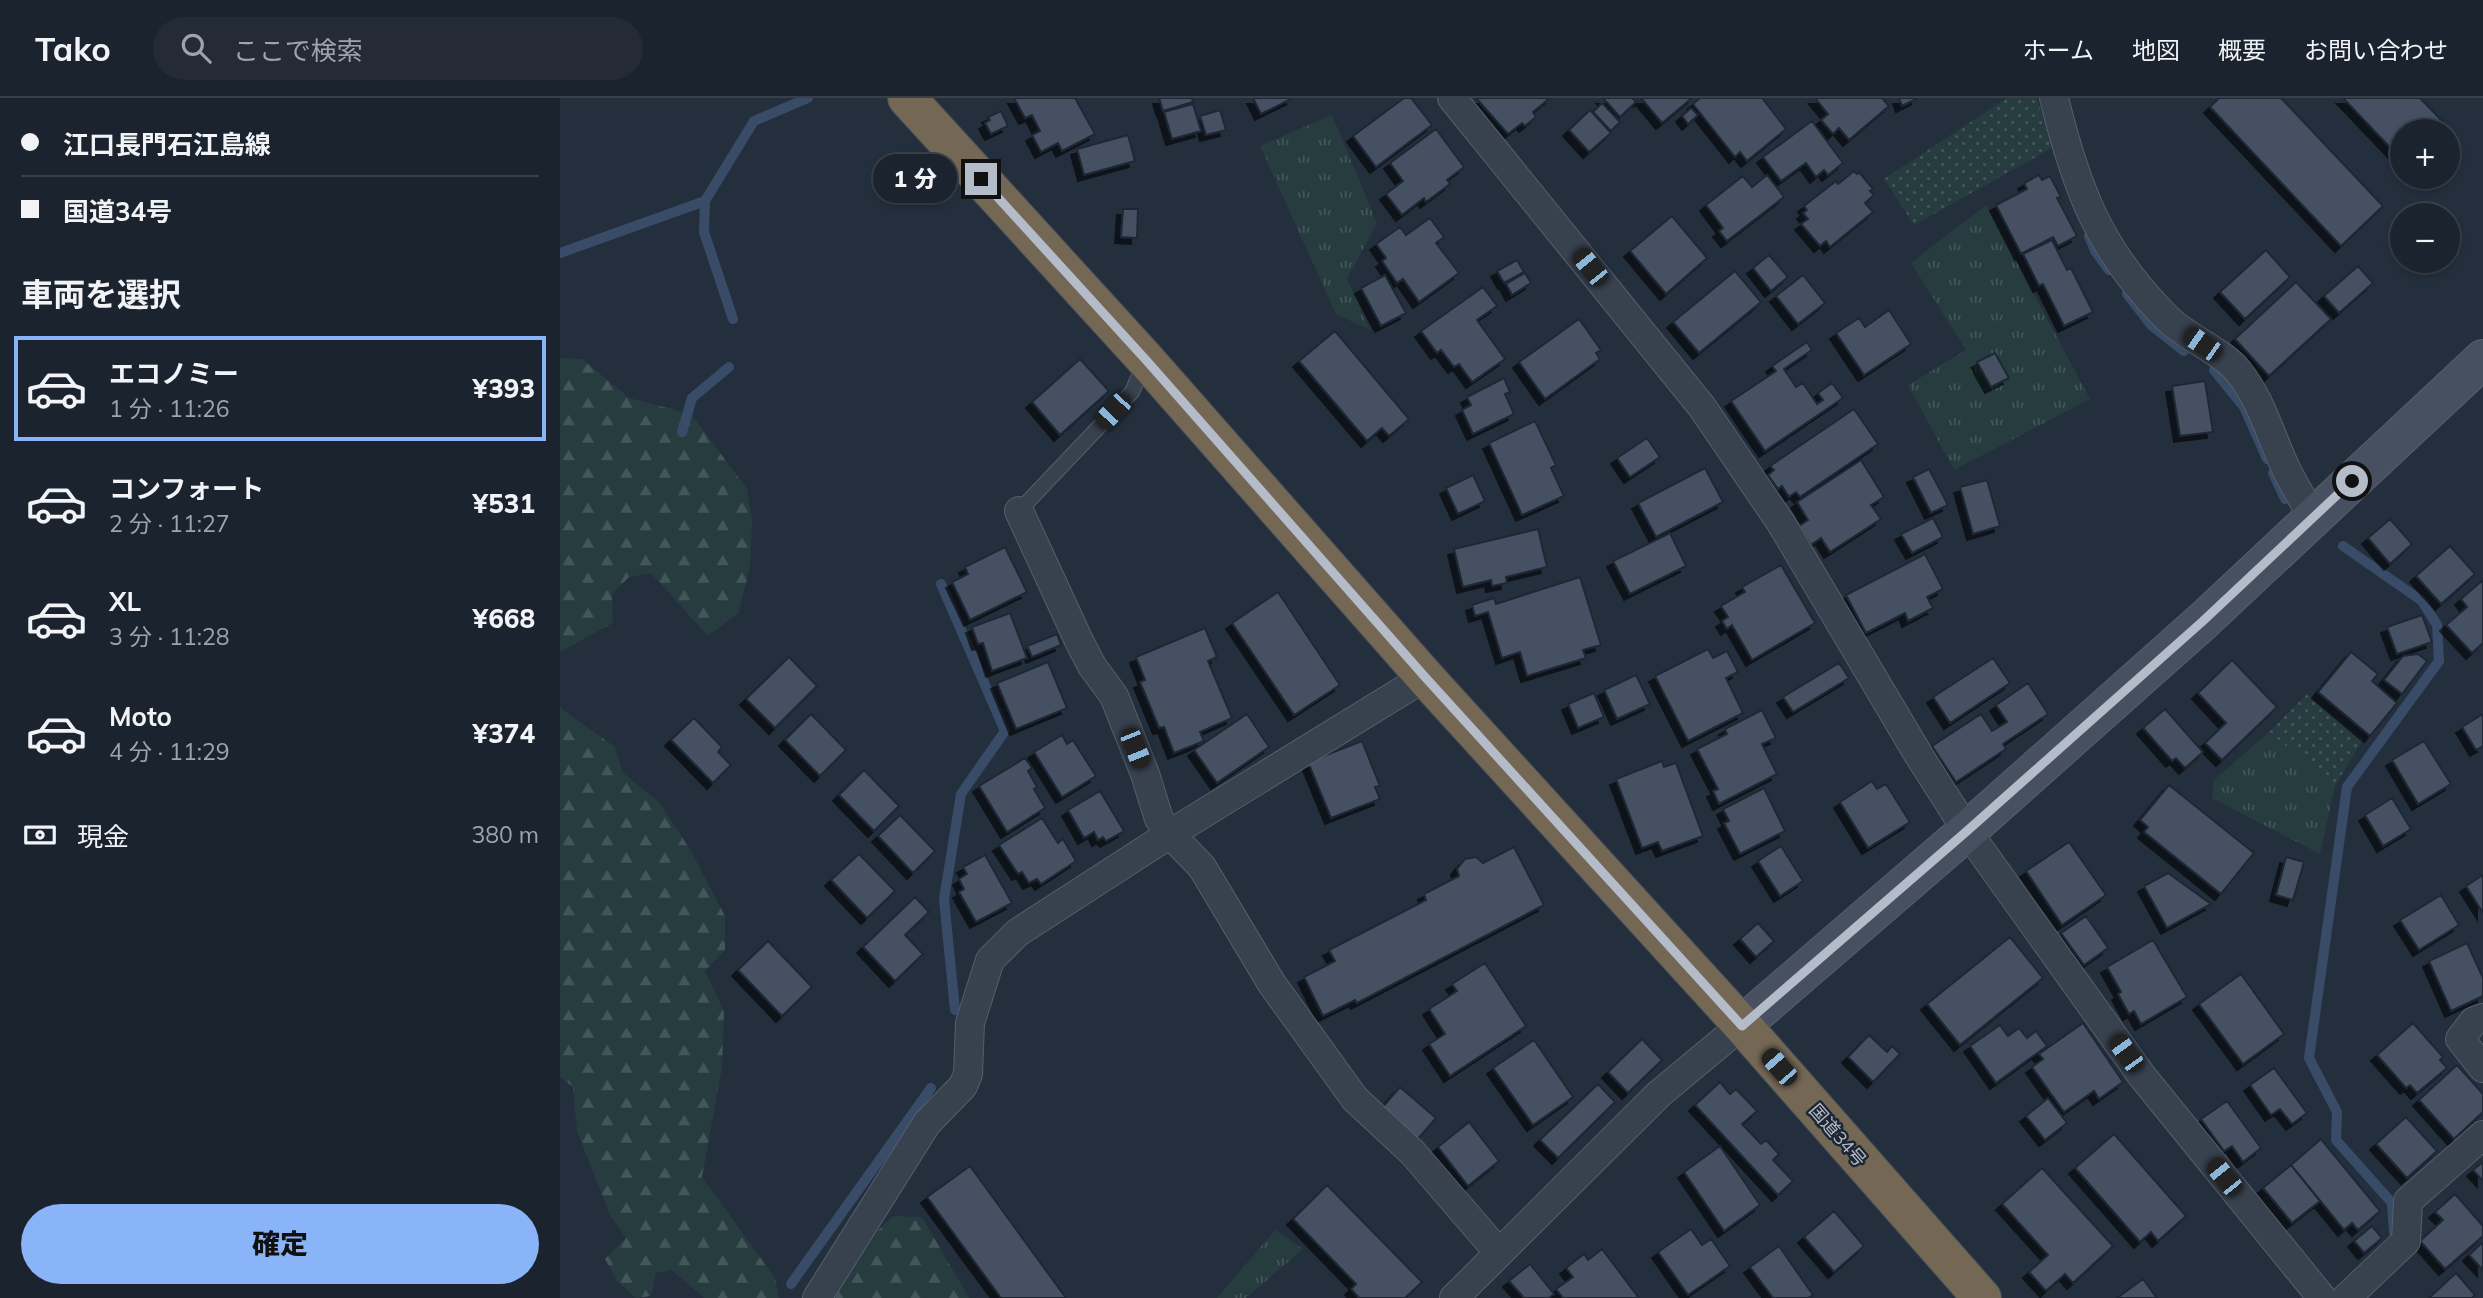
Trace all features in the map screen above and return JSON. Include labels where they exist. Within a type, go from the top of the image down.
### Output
[{"type":"highway","name":"国道34号","points":[[907,98],[1146,360],[1425,677],[1742,1026],[1982,1298]]},
{"type":"main road","points":[[1742,1026],[2203,621],[2483,359]]},
{"type":"street","points":[[1451,98],[1668,363],[1719,430],[1781,523],[1918,754],[1967,831],[2142,1076],[2322,1298]]},
{"type":"street","points":[[2054,98],[2067,153],[2087,206],[2110,251],[2167,319],[2237,369],[2257,399],[2284,465],[2313,518]]},
{"type":"street","points":[[1019,511],[1080,643],[1092,666],[1114,696],[1145,774],[1159,819],[1202,867],[1272,984],[1355,1099],[1413,1153],[1499,1252]]},
{"type":"street","points":[[817,1298],[927,1123],[963,1086],[968,1074],[970,1023],[990,960],[1017,933],[1170,834],[1425,677]]},
{"type":"street","points":[[2483,1018],[2474,1021],[2460,1039],[2483,1068]]},
{"type":"street","points":[[1454,1298],[1659,1094],[1742,1026]]},
{"type":"street","points":[[2346,1298],[2406,1241],[2408,1201],[2483,1135]]},
{"type":"lane","points":[[1019,511],[1132,391],[1146,360]]},
{"type":"green space","points":[[2007,98],[2037,98],[2052,148],[1914,225],[1884,179]]},
{"type":"green space","points":[[1332,115],[1377,223],[1347,279],[1370,330],[1336,314],[1260,146]]},
{"type":"green space","points":[[1986,205],[2090,399],[1954,470],[1908,385],[1966,350],[1911,263]]},
{"type":"green space","points":[[560,358],[582,359],[629,398],[691,414],[747,489],[752,520],[750,567],[739,612],[708,636],[651,573],[629,577],[612,594],[613,623],[560,652]]},
{"type":"green space","points":[[2307,694],[2363,739],[2335,786],[2269,732]]},
{"type":"green space","points":[[560,705],[563,710],[615,747],[623,773],[659,802],[691,851],[725,916],[725,950],[705,971],[724,1011],[722,1067],[702,1177],[775,1278],[779,1298],[704,1298],[672,1270],[656,1273],[651,1296],[636,1298],[617,1281],[605,1259],[626,1238],[610,1215],[577,1131],[573,1087],[560,1077]]},
{"type":"green space","points":[[2269,732],[2335,786],[2320,854],[2212,798],[2214,780]]},
{"type":"green space","points":[[893,1216],[922,1217],[969,1298],[835,1298],[867,1241]]},
{"type":"green space","points":[[1275,1230],[1303,1249],[1246,1298],[1217,1298]]},
{"type":"building","points":[[1014,98],[1075,98],[1095,134],[1062,151],[1058,143],[1041,152],[1032,135],[1040,131],[1032,115],[1025,118]]},
{"type":"building","points":[[1159,98],[1192,98],[1193,102],[1163,111]]},
{"type":"building","points":[[1253,98],[1293,98],[1261,114]]},
{"type":"building","points":[[1404,98],[1411,98],[1432,125],[1376,167],[1353,136]]},
{"type":"building","points":[[1476,98],[1550,98],[1533,112],[1536,117],[1525,126],[1522,123],[1508,134]]},
{"type":"building","points":[[1603,98],[1632,98],[1636,102],[1620,117]]},
{"type":"building","points":[[1636,98],[1692,98],[1662,123],[1642,99],[1639,101]]},
{"type":"building","points":[[1700,98],[1762,98],[1786,129],[1747,161],[1740,152],[1735,157],[1693,104]]},
{"type":"building","points":[[1815,98],[1882,98],[1889,106],[1849,140],[1839,128],[1833,134],[1821,120],[1828,114]]},
{"type":"building","points":[[1899,98],[1918,98],[1902,106]]},
{"type":"building","points":[[2219,98],[2281,98],[2383,206],[2341,246],[2210,107]]},
{"type":"building","points":[[2343,98],[2420,98],[2440,119],[2390,119],[2390,147]]},
{"type":"building","points":[[1602,103],[1620,122],[1611,131],[1593,112]]},
{"type":"building","points":[[1193,104],[1201,131],[1172,139],[1164,112]]},
{"type":"building","points":[[1691,108],[1698,115],[1688,124],[1682,116]]},
{"type":"building","points":[[1220,110],[1226,130],[1206,135],[1200,116]]},
{"type":"building","points":[[1590,110],[1611,133],[1589,152],[1569,130]]},
{"type":"building","points":[[1001,111],[1008,126],[991,134],[985,123],[990,120],[988,117]]},
{"type":"building","points":[[1812,121],[1843,163],[1828,175],[1824,170],[1816,177],[1806,163],[1781,181],[1763,157]]},
{"type":"building","points":[[1436,129],[1464,167],[1447,180],[1450,184],[1426,202],[1424,198],[1402,215],[1386,194],[1403,181],[1390,163]]},
{"type":"building","points":[[1128,135],[1135,161],[1084,175],[1077,149]]},
{"type":"building","points":[[1854,171],[1857,174],[1859,172],[1873,189],[1870,191],[1874,195],[1865,203],[1873,212],[1830,247],[1826,241],[1820,246],[1801,224],[1808,219],[1803,213],[1807,210],[1804,206],[1836,181],[1838,184]]},
{"type":"building","points":[[1767,175],[1784,197],[1727,241],[1719,231],[1723,228],[1706,205],[1743,176],[1752,187]]},
{"type":"building","points":[[2039,175],[2042,180],[2050,176],[2061,197],[2057,198],[2077,236],[2058,246],[2053,237],[2021,254],[1996,205],[2027,189],[2024,183]]},
{"type":"building","points":[[1123,209],[1138,209],[1137,238],[1121,237]]},
{"type":"building","points":[[1672,216],[1707,258],[1666,294],[1630,251]]},
{"type":"building","points":[[1430,218],[1444,237],[1436,243],[1459,273],[1419,302],[1403,279],[1397,283],[1382,261],[1386,258],[1376,244],[1400,227],[1406,235]]},
{"type":"building","points":[[2052,240],[2067,270],[2071,268],[2093,312],[2064,326],[2043,284],[2039,286],[2023,254]]},
{"type":"building","points":[[2266,250],[2290,277],[2245,319],[2220,292]]},
{"type":"building","points":[[1769,255],[1788,277],[1771,291],[1753,268]]},
{"type":"building","points":[[1517,260],[1524,272],[1504,283],[1497,271]]},
{"type":"building","points":[[2358,266],[2373,283],[2339,313],[2324,296]]},
{"type":"building","points":[[1735,271],[1761,302],[1699,353],[1673,322]]},
{"type":"building","points":[[1525,273],[1531,283],[1512,295],[1506,284]]},
{"type":"building","points":[[1385,275],[1406,313],[1381,326],[1361,288]]},
{"type":"building","points":[[1803,275],[1825,303],[1798,324],[1776,296]]},
{"type":"building","points":[[2296,282],[2331,319],[2269,376],[2235,339]]},
{"type":"building","points":[[1483,287],[1497,306],[1477,320],[1505,359],[1472,382],[1459,364],[1454,367],[1441,350],[1437,353],[1421,331]]},
{"type":"building","points":[[1889,310],[1911,344],[1864,375],[1836,333],[1859,318],[1865,327]]},
{"type":"building","points":[[1579,319],[1601,350],[1596,353],[1600,359],[1545,399],[1519,362]]},
{"type":"building","points":[[1335,331],[1409,419],[1389,436],[1382,428],[1367,441],[1299,361]]},
{"type":"building","points":[[1807,342],[1812,350],[1784,369],[1796,387],[1803,383],[1817,404],[1823,400],[1818,393],[1832,383],[1843,398],[1765,451],[1731,401],[1776,371],[1772,366]]},
{"type":"building","points":[[1995,353],[2009,378],[1991,387],[1977,362]]},
{"type":"building","points":[[1080,359],[1109,391],[1060,435],[1032,402]]},
{"type":"building","points":[[1504,378],[1510,392],[1505,394],[1514,414],[1473,434],[1462,410],[1471,405],[1467,397]]},
{"type":"building","points":[[2205,381],[2213,432],[2180,436],[2172,386]]},
{"type":"building","points":[[1854,409],[1878,444],[1800,497],[1796,492],[1789,497],[1782,486],[1778,489],[1768,475],[1774,470],[1770,466]]},
{"type":"building","points":[[1535,421],[1556,465],[1551,468],[1564,496],[1522,515],[1489,443]]},
{"type":"building","points":[[1647,438],[1660,457],[1630,477],[1617,458]]},
{"type":"building","points":[[1861,460],[1884,497],[1871,505],[1881,519],[1830,552],[1821,538],[1811,545],[1799,526],[1808,520],[1797,502]]},
{"type":"building","points":[[1705,468],[1723,502],[1656,537],[1638,503]]},
{"type":"building","points":[[1929,469],[1948,505],[1931,513],[1913,477]]},
{"type":"building","points":[[1473,475],[1485,501],[1458,514],[1446,488]]},
{"type":"building","points":[[1987,480],[2000,526],[1973,534],[1960,487]]},
{"type":"building","points":[[1933,518],[1943,537],[1912,553],[1901,534]]},
{"type":"building","points":[[2390,519],[2412,544],[2390,564],[2368,538]]},
{"type":"building","points":[[1538,529],[1547,567],[1506,577],[1507,583],[1492,586],[1491,580],[1463,587],[1454,549]]},
{"type":"building","points":[[1670,533],[1686,566],[1630,594],[1613,561]]},
{"type":"building","points":[[2450,546],[2475,574],[2441,604],[2416,576]]},
{"type":"building","points":[[1005,547],[1027,592],[970,620],[952,582],[968,574],[965,567]]},
{"type":"building","points":[[1925,554],[1943,589],[1927,597],[1933,608],[1908,621],[1905,613],[1866,633],[1846,595]]},
{"type":"building","points":[[1781,565],[1815,623],[1752,660],[1732,625],[1727,629],[1722,621],[1728,617],[1721,606],[1745,592],[1742,587]]},
{"type":"building","points":[[1580,577],[1601,645],[1583,650],[1586,658],[1527,676],[1520,652],[1502,658],[1488,612],[1475,616],[1472,605],[1494,598],[1496,604]]},
{"type":"building","points":[[2483,580],[2483,643],[2472,653],[2446,625],[2467,607],[2461,599]]},
{"type":"building","points":[[1278,592],[1340,685],[1294,715],[1232,623]]},
{"type":"building","points":[[1010,613],[1027,658],[992,671],[983,643],[978,644],[972,627]]},
{"type":"building","points":[[2422,615],[2432,642],[2397,654],[2387,627]]},
{"type":"building","points":[[1205,628],[1217,657],[1208,661],[1232,718],[1200,732],[1204,741],[1174,753],[1164,727],[1159,728],[1140,682],[1145,680],[1136,657]]},
{"type":"building","points":[[1057,634],[1061,645],[1032,657],[1027,646]]},
{"type":"building","points":[[1708,649],[1713,658],[1727,651],[1738,672],[1726,678],[1743,713],[1688,741],[1655,676]]},
{"type":"building","points":[[2351,652],[2378,674],[2372,681],[2397,703],[2370,736],[2318,692]]},
{"type":"building","points":[[2418,654],[2427,661],[2402,694],[2384,680],[2403,656]]},
{"type":"building","points":[[789,657],[817,686],[775,728],[746,699]]},
{"type":"building","points":[[1993,658],[2010,683],[1950,723],[1933,697]]},
{"type":"building","points":[[2232,660],[2277,707],[2222,760],[2205,743],[2226,723],[2198,693]]},
{"type":"building","points":[[1048,662],[1067,708],[1016,729],[997,683]]},
{"type":"building","points":[[1839,663],[1849,678],[1793,712],[1783,697]]},
{"type":"building","points":[[1636,675],[1650,704],[1617,719],[1604,690]]},
{"type":"building","points":[[2028,683],[2048,714],[2003,744],[2006,749],[1956,782],[1932,746],[1981,714],[1992,731],[2007,722],[1996,705]]},
{"type":"building","points":[[1594,693],[1604,717],[1578,728],[1568,704]]},
{"type":"building","points":[[2165,709],[2203,752],[2185,768],[2176,758],[2172,761],[2143,728]]},
{"type":"building","points":[[1762,710],[1776,738],[1762,744],[1777,774],[1719,804],[1713,791],[1718,789],[1697,749],[1727,734],[1725,729]]},
{"type":"building","points":[[811,714],[846,750],[820,776],[785,740]]},
{"type":"building","points":[[1247,714],[1269,747],[1217,783],[1194,750]]},
{"type":"building","points":[[2483,714],[2483,746],[2476,750],[2462,727]]},
{"type":"building","points":[[694,718],[722,747],[718,752],[731,765],[713,783],[671,740]]},
{"type":"building","points":[[1062,735],[1067,744],[1073,740],[1096,776],[1062,797],[1034,752]]},
{"type":"building","points":[[1362,741],[1380,786],[1375,787],[1380,799],[1331,818],[1308,762]]},
{"type":"building","points":[[2424,741],[2451,784],[2418,804],[2392,760]]},
{"type":"building","points":[[1025,758],[1032,768],[1028,771],[1037,787],[1034,789],[1045,808],[1007,832],[979,786]]},
{"type":"building","points":[[1662,761],[1664,767],[1676,763],[1703,836],[1662,851],[1658,842],[1642,848],[1616,779]]},
{"type":"building","points":[[864,770],[899,806],[874,831],[839,795]]},
{"type":"building","points":[[1872,781],[1877,789],[1886,784],[1910,822],[1868,848],[1840,802]]},
{"type":"building","points":[[2169,785],[2254,853],[2221,894],[2144,832],[2148,827],[2140,820]]},
{"type":"building","points":[[1764,788],[1785,831],[1740,854],[1724,823],[1729,821],[1723,809]]},
{"type":"building","points":[[1100,791],[1124,831],[1106,841],[1103,837],[1098,840],[1094,832],[1084,838],[1068,810]]},
{"type":"building","points":[[2392,798],[2411,829],[2383,846],[2365,815]]},
{"type":"building","points":[[900,815],[935,851],[913,873],[878,836]]},
{"type":"building","points":[[1042,818],[1058,843],[1063,839],[1076,861],[1041,884],[1037,879],[1029,883],[1022,872],[1018,874],[999,845]]},
{"type":"building","points":[[2069,842],[2106,895],[2062,925],[2026,871]]},
{"type":"building","points":[[1781,846],[1803,881],[1780,896],[1758,861]]},
{"type":"building","points":[[1514,847],[1544,905],[1357,1003],[1355,1000],[1323,1016],[1304,977],[1335,961],[1329,950],[1426,900],[1424,894],[1459,876],[1457,869],[1465,859],[1476,857],[1483,863]]},
{"type":"building","points":[[859,854],[895,891],[867,918],[831,880]]},
{"type":"building","points":[[985,855],[1012,903],[976,922],[959,892],[964,889],[959,879],[967,874],[963,867]]},
{"type":"building","points":[[2286,857],[2304,862],[2293,900],[2276,895]]},
{"type":"building","points":[[2168,873],[2211,904],[2167,928],[2144,886]]},
{"type":"building","points":[[2483,875],[2483,913],[2466,886]]},
{"type":"building","points":[[2441,895],[2459,925],[2419,950],[2400,920]]},
{"type":"building","points":[[915,897],[929,912],[905,935],[923,954],[895,981],[863,947]]},
{"type":"building","points":[[2086,916],[2108,948],[2084,965],[2061,933]]},
{"type":"building","points":[[1758,923],[1774,941],[1756,957],[1740,939]]},
{"type":"building","points":[[2010,937],[2043,978],[1960,1045],[1927,1004]]},
{"type":"building","points":[[2153,940],[2187,997],[2141,1024],[2134,1011],[2129,1014],[2107,967]]},
{"type":"building","points":[[768,941],[812,987],[782,1016],[738,970]]},
{"type":"building","points":[[2467,943],[2483,978],[2483,996],[2451,1011],[2429,961]]},
{"type":"building","points":[[1485,963],[1526,1026],[1450,1076],[1429,1044],[1445,1034],[1429,1009],[1457,991],[1452,984]]},
{"type":"building","points":[[2241,974],[2284,1034],[2243,1064],[2199,1004]]},
{"type":"building","points":[[2083,1023],[2123,1082],[2099,1099],[2094,1091],[2064,1112],[2032,1067],[2043,1059],[2039,1054]]},
{"type":"building","points":[[2413,1023],[2443,1057],[2440,1060],[2447,1068],[2417,1093],[2410,1085],[2406,1088],[2377,1055]]},
{"type":"building","points":[[2000,1025],[2008,1036],[2019,1028],[2027,1038],[2036,1031],[2047,1046],[1996,1083],[1970,1046]]},
{"type":"building","points":[[1869,1035],[1887,1052],[1892,1046],[1900,1054],[1873,1082],[1848,1057]]},
{"type":"building","points":[[1642,1039],[1662,1060],[1628,1093],[1608,1072]]},
{"type":"building","points":[[1534,1040],[1573,1097],[1533,1125],[1493,1068]]},
{"type":"building","points":[[2457,1065],[2483,1094],[2483,1112],[2454,1139],[2419,1100]]},
{"type":"building","points":[[2274,1068],[2307,1113],[2292,1124],[2280,1109],[2271,1115],[2250,1085]]},
{"type":"building","points":[[1720,1082],[1730,1094],[1736,1089],[1757,1111],[1742,1124],[1761,1144],[1766,1140],[1779,1154],[1773,1160],[1793,1181],[1778,1195],[1695,1105]]},
{"type":"building","points":[[1598,1084],[1615,1102],[1558,1158],[1540,1140]]},
{"type":"building","points":[[1400,1087],[1436,1118],[1417,1140],[1381,1109]]},
{"type":"building","points":[[2048,1098],[2067,1123],[2045,1140],[2026,1116]]},
{"type":"building","points":[[2227,1101],[2261,1148],[2243,1162],[2232,1146],[2224,1151],[2201,1119]]},
{"type":"building","points":[[2406,1117],[2437,1151],[2407,1178],[2376,1144]]},
{"type":"building","points":[[1469,1122],[1499,1161],[1468,1186],[1438,1147]]},
{"type":"building","points":[[2114,1134],[2186,1216],[2158,1241],[2151,1232],[2140,1242],[2075,1168]]},
{"type":"building","points":[[2321,1139],[2380,1211],[2358,1230],[2352,1223],[2344,1230],[2291,1165]]},
{"type":"building","points":[[1720,1146],[1760,1205],[1724,1231],[1684,1172]]},
{"type":"building","points":[[2483,1162],[2483,1181],[2473,1170]]},
{"type":"building","points":[[2291,1165],[2320,1201],[2292,1223],[2263,1188]]},
{"type":"building","points":[[970,1166],[1066,1298],[1001,1298],[927,1197]]},
{"type":"building","points":[[2042,1168],[2113,1246],[2073,1283],[2065,1274],[2046,1291],[2029,1272],[2048,1255],[2002,1204]]},
{"type":"building","points":[[1327,1185],[1422,1282],[1405,1298],[1359,1298],[1351,1289],[1356,1284],[1293,1219]]},
{"type":"building","points":[[2455,1194],[2483,1226],[2483,1236],[2445,1269],[2420,1241],[2443,1220],[2435,1212]]},
{"type":"building","points":[[1834,1211],[1864,1246],[1834,1272],[1804,1237]]},
{"type":"building","points":[[2372,1226],[2382,1238],[2364,1253],[2354,1241]]},
{"type":"building","points":[[1691,1229],[1702,1245],[1711,1239],[1730,1266],[1688,1295],[1658,1252]]},
{"type":"building","points":[[2483,1242],[2483,1270],[2469,1255]]},
{"type":"building","points":[[1779,1246],[1813,1295],[1808,1298],[1773,1298],[1750,1267]]},
{"type":"building","points":[[1602,1249],[1639,1298],[1563,1298],[1556,1289],[1573,1277],[1566,1268],[1584,1254],[1588,1260]]},
{"type":"building","points":[[1530,1264],[1554,1294],[1549,1298],[1524,1298],[1509,1281]]},
{"type":"building","points":[[2456,1273],[2475,1295],[2472,1298],[2429,1298]]},
{"type":"building","points":[[2143,1279],[2157,1298],[2117,1298]]},
{"type":"waterway","points":[[733,319],[704,232],[705,201],[754,121],[808,98]]},
{"type":"waterway","points":[[560,253],[705,201]]},
{"type":"waterway","points":[[2089,236],[2095,251],[2109,270]]},
{"type":"waterway","points":[[2127,294],[2151,325],[2184,351]]},
{"type":"waterway","points":[[682,432],[692,398],[729,367]]},
{"type":"waterway","points":[[2214,370],[2244,407],[2267,459]]},
{"type":"waterway","points":[[2273,473],[2285,499]]},
{"type":"waterway","points":[[2343,546],[2422,601],[2437,625],[2439,661],[2347,787],[2309,1058],[2337,1112],[2336,1140],[2392,1203],[2394,1233]]},
{"type":"waterway","points":[[941,584],[1005,731],[961,794],[944,899],[955,1010]]},
{"type":"waterway","points":[[791,1284],[931,1088]]},
{"type":"route","points":[[981,179],[1146,360],[1425,677],[1742,1026],[2203,621],[2352,481]]}]
